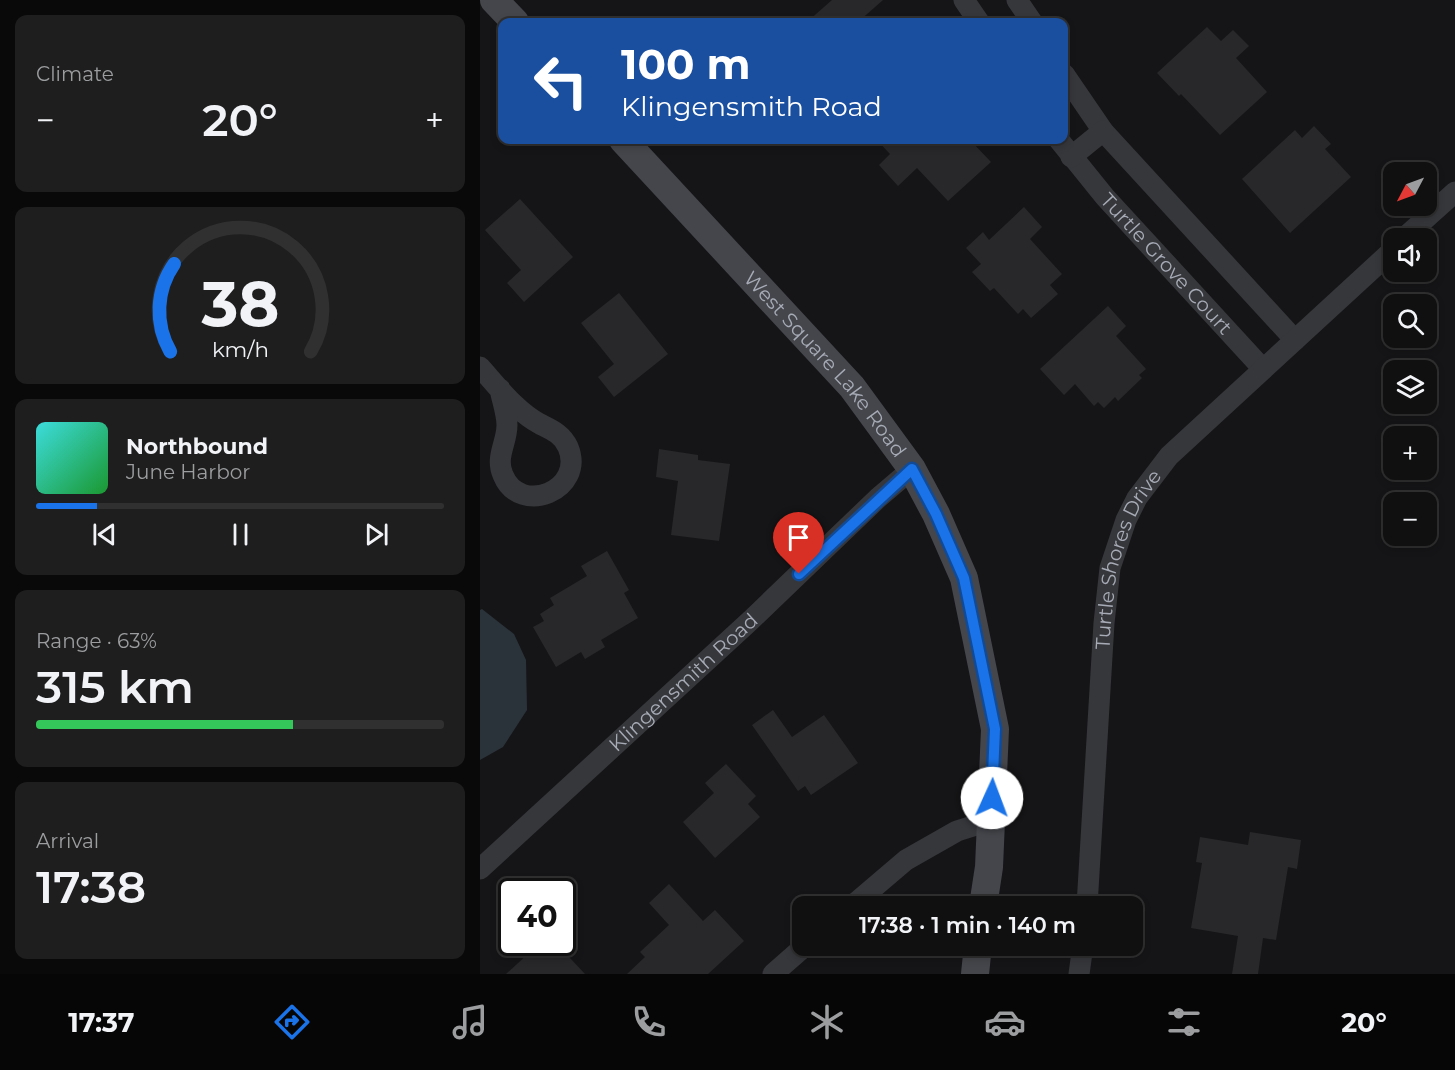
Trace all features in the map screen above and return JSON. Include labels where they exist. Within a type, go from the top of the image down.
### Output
[{"type":"street","points":[[495,0],[511,18]]},
{"type":"street","points":[[964,0],[976,18]]},
{"type":"street","points":[[1017,0],[1029,18]]},
{"type":"street","points":[[1068,80],[1103,131],[1295,340]]},
{"type":"street","points":[[1071,157],[1103,131]]},
{"type":"street","name":"West Square Lake Road","points":[[627,144],[852,387],[912,469],[936,514],[964,578],[995,729],[992,820],[984,896]]},
{"type":"street","name":"Turtle Grove Court","points":[[1062,144],[1105,197],[1263,369]]},
{"type":"street","points":[[1415,228],[1455,192]]},
{"type":"street","name":"Turtle Shores Drive","points":[[1088,896],[1104,623],[1110,568],[1117,544],[1137,498],[1169,456],[1383,259]]},
{"type":"street","points":[[480,367],[526,416],[553,430],[567,446],[571,457],[567,478],[550,493],[528,496],[509,485],[503,476],[500,454],[507,425],[500,389]]},
{"type":"street","name":"Klingensmith Road","points":[[480,869],[743,628],[878,498],[912,469]]},
{"type":"street","points":[[864,896],[906,860],[957,831],[992,820]]},
{"type":"street","points":[[773,974],[793,956]]},
{"type":"street","points":[[975,974],[977,956]]},
{"type":"street","points":[[1079,974],[1081,956]]},
{"type":"shaded area","points":[[482,609],[514,634],[526,660],[527,710],[503,747],[480,760],[480,610]]},
{"type":"building","points":[[832,0],[883,0],[863,18],[812,18]]},
{"type":"building","points":[[1207,27],[1221,41],[1233,30],[1249,46],[1236,58],[1267,92],[1220,135],[1181,94],[1179,96],[1157,73]]},
{"type":"building","points":[[1314,126],[1331,144],[1325,149],[1351,177],[1290,233],[1242,179],[1295,130],[1302,138]]},
{"type":"building","points":[[881,144],[974,144],[991,162],[948,201],[917,168],[898,186],[879,165],[890,154]]},
{"type":"building","points":[[520,199],[573,257],[524,302],[507,283],[521,270],[485,230]]},
{"type":"building","points":[[1024,207],[1042,227],[1030,239],[1062,274],[1050,285],[1058,294],[1031,318],[1023,309],[1018,314],[994,288],[990,291],[972,272],[981,264],[966,248],[983,232],[989,240]]},
{"type":"building","points":[[619,293],[668,354],[614,397],[598,377],[614,364],[581,323]]},
{"type":"building","points":[[1108,306],[1126,326],[1116,336],[1146,369],[1139,375],[1142,378],[1118,401],[1115,397],[1104,408],[1098,402],[1094,406],[1075,384],[1064,395],[1040,369]]},
{"type":"building","points":[[659,449],[698,455],[698,460],[730,464],[719,541],[671,535],[678,481],[656,477]]},
{"type":"building","points":[[607,551],[629,590],[624,593],[638,618],[601,640],[605,647],[585,659],[581,652],[556,667],[533,627],[544,621],[540,614],[554,605],[550,598],[587,576],[581,566]]},
{"type":"building","points":[[773,710],[792,737],[824,715],[858,763],[811,795],[805,786],[798,791],[752,725]]},
{"type":"building","points":[[726,764],[756,796],[748,804],[760,817],[715,858],[683,822],[714,793],[705,783]]},
{"type":"building","points":[[1250,832],[1301,840],[1297,869],[1288,867],[1276,940],[1263,938],[1258,974],[1232,974],[1238,936],[1191,928],[1202,863],[1196,862],[1200,837],[1248,845]]},
{"type":"building","points":[[669,884],[703,921],[715,910],[744,941],[708,974],[627,974],[645,957],[640,952],[669,925],[649,903]]},
{"type":"building","points":[[526,956],[568,956],[585,974],[506,974]]},
{"type":"route","points":[[799,574],[878,498],[912,469],[936,514],[964,578],[995,729],[992,798]]}]
